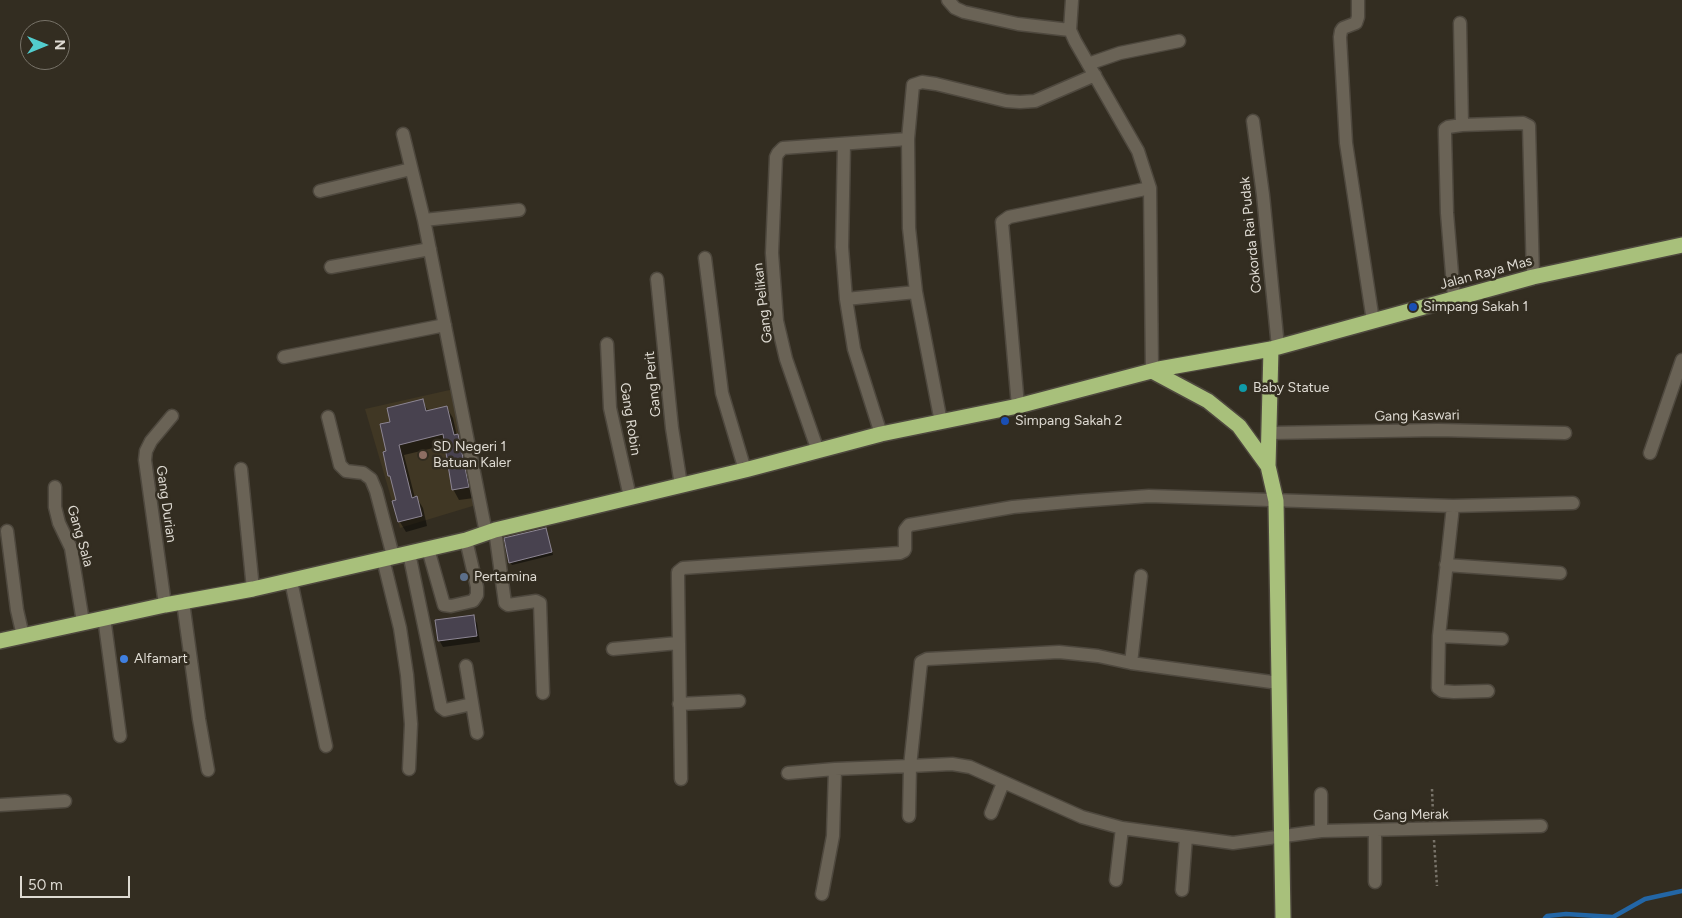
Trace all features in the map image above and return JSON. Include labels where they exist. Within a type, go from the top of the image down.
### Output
[{"type":"highway","name":"Jalan Raya Mas","points":[[0,641],[104,617],[291,581],[428,549],[881,434],[1018,406],[1152,371],[1274,348],[1533,277],[1682,245]]},
{"type":"highway","points":[[1274,348],[1268,466],[1276,501],[1283,918]]},
{"type":"highway","points":[[1152,371],[1208,401],[1239,426],[1268,466]]},
{"type":"street","points":[[948,0],[955,8],[964,12],[1073,35]]},
{"type":"street","points":[[1072,0],[1073,35],[1138,151],[1150,188],[1152,371]]},
{"type":"street","points":[[1358,0],[1356,23],[1343,28],[1340,37],[1346,142],[1373,321]]},
{"type":"street","points":[[1460,23],[1462,125]]},
{"type":"street","points":[[941,422],[916,292],[909,228],[908,139],[912,85],[922,82],[936,84],[1006,102],[1035,101],[1088,64],[1120,53],[1179,41]]},
{"type":"street","name":"Cokorda Rai Pudak","points":[[1253,121],[1263,195],[1274,348]]},
{"type":"street","points":[[1454,298],[1447,213],[1445,129],[1448,127],[1523,123],[1529,126],[1533,277]]},
{"type":"street","points":[[403,134],[424,220],[505,603],[508,605],[536,601],[540,603],[543,693]]},
{"type":"street","points":[[881,434],[854,349],[846,298],[842,247],[844,144],[908,139]]},
{"type":"street","name":"Gang Pelikan","points":[[818,451],[786,359],[777,321],[772,253],[775,164],[778,153],[783,148],[844,144]]},
{"type":"street","points":[[320,191],[411,169]]},
{"type":"street","points":[[1018,406],[1002,222],[1009,217],[1150,188]]},
{"type":"street","points":[[424,220],[519,210]]},
{"type":"street","points":[[331,267],[430,248]]},
{"type":"street","points":[[705,258],[722,393],[745,470]]},
{"type":"street","name":"Gang Perit","points":[[657,279],[672,428],[682,485]]},
{"type":"street","points":[[846,298],[916,292]]},
{"type":"street","points":[[284,356],[445,325]]},
{"type":"street","name":"Gang Robin","points":[[607,344],[610,408],[630,497]]},
{"type":"street","points":[[1650,453],[1682,360]]},
{"type":"street","name":"Gang Durian","points":[[164,605],[145,460],[146,451],[151,441],[172,416]]},
{"type":"street","points":[[328,417],[340,464],[346,470],[363,473],[371,479],[376,491],[407,675],[411,724],[409,769]]},
{"type":"street","name":"Gang Kaswari","points":[[1270,433],[1438,430],[1565,433]]},
{"type":"street","points":[[240,469],[253,589]]},
{"type":"street","name":"Gang Sala","points":[[55,488],[55,507],[59,523],[71,548],[83,622]]},
{"type":"street","points":[[680,779],[678,572],[683,568],[900,553],[904,552],[904,530],[909,525],[1012,507],[1149,496],[1452,506],[1573,503]]},
{"type":"street","points":[[1452,506],[1439,636],[1438,688],[1442,691],[1454,692],[1488,691]]},
{"type":"street","points":[[7,531],[23,636]]},
{"type":"street","points":[[428,549],[444,605],[451,606],[473,602],[477,595],[477,587],[466,540]]},
{"type":"street","points":[[409,553],[441,707],[445,710],[472,704]]},
{"type":"street","points":[[1446,564],[1560,573]]},
{"type":"street","points":[[1131,663],[1141,576]]},
{"type":"street","points":[[291,581],[326,746]]},
{"type":"street","points":[[183,602],[198,719],[208,770]]},
{"type":"street","points":[[104,617],[120,736]]},
{"type":"street","points":[[1439,636],[1502,639]]},
{"type":"street","points":[[613,649],[678,643]]},
{"type":"street","points":[[909,816],[910,766],[921,662],[924,660],[1059,652],[1280,683]]},
{"type":"street","points":[[466,666],[477,733]]},
{"type":"street","points":[[679,704],[739,700]]},
{"type":"street","name":"Gang Merak","points":[[788,774],[835,769],[952,764],[980,771],[1082,818],[1122,828],[1233,843],[1320,832],[1541,826]]},
{"type":"street","points":[[822,894],[833,836],[835,769]]},
{"type":"street","points":[[991,813],[1003,783]]},
{"type":"street","points":[[1320,832],[1321,794]]},
{"type":"street","points":[[0,805],[64,801]]},
{"type":"street","points":[[1116,880],[1122,828]]},
{"type":"street","points":[[1375,831],[1375,882]]},
{"type":"street","points":[[1182,890],[1186,837]]},
{"type":"shaded area","name":"SD Negeri 1 Batuan Kaler","points":[[454,389],[476,505],[400,528],[365,409]]},
{"type":"building","points":[[423,399],[426,411],[447,406],[454,435],[458,434],[469,487],[452,490],[443,434],[399,445],[412,498],[417,496],[422,516],[398,522],[392,501],[396,500],[383,452],[386,451],[380,424],[390,422],[387,408]]},
{"type":"building","points":[[546,528],[552,552],[509,563],[504,538]]},
{"type":"building","points":[[474,615],[477,636],[438,641],[435,620]]},
{"type":"waterway","points":[[1545,918],[1547,916],[1566,914],[1613,917],[1645,899],[1682,891]]},
{"type":"place","name":"Simpang Sakah 1","points":[[1413,307]]},
{"type":"place","name":"Baby Statue","points":[[1243,388]]},
{"type":"place","name":"Simpang Sakah 2","points":[[1005,421]]},
{"type":"place","name":"SD Negeri 1 Batuan Kaler","points":[[423,455]]},
{"type":"place","name":"Pertamina","points":[[464,577]]},
{"type":"place","name":"Alfamart","points":[[124,659]]}]
